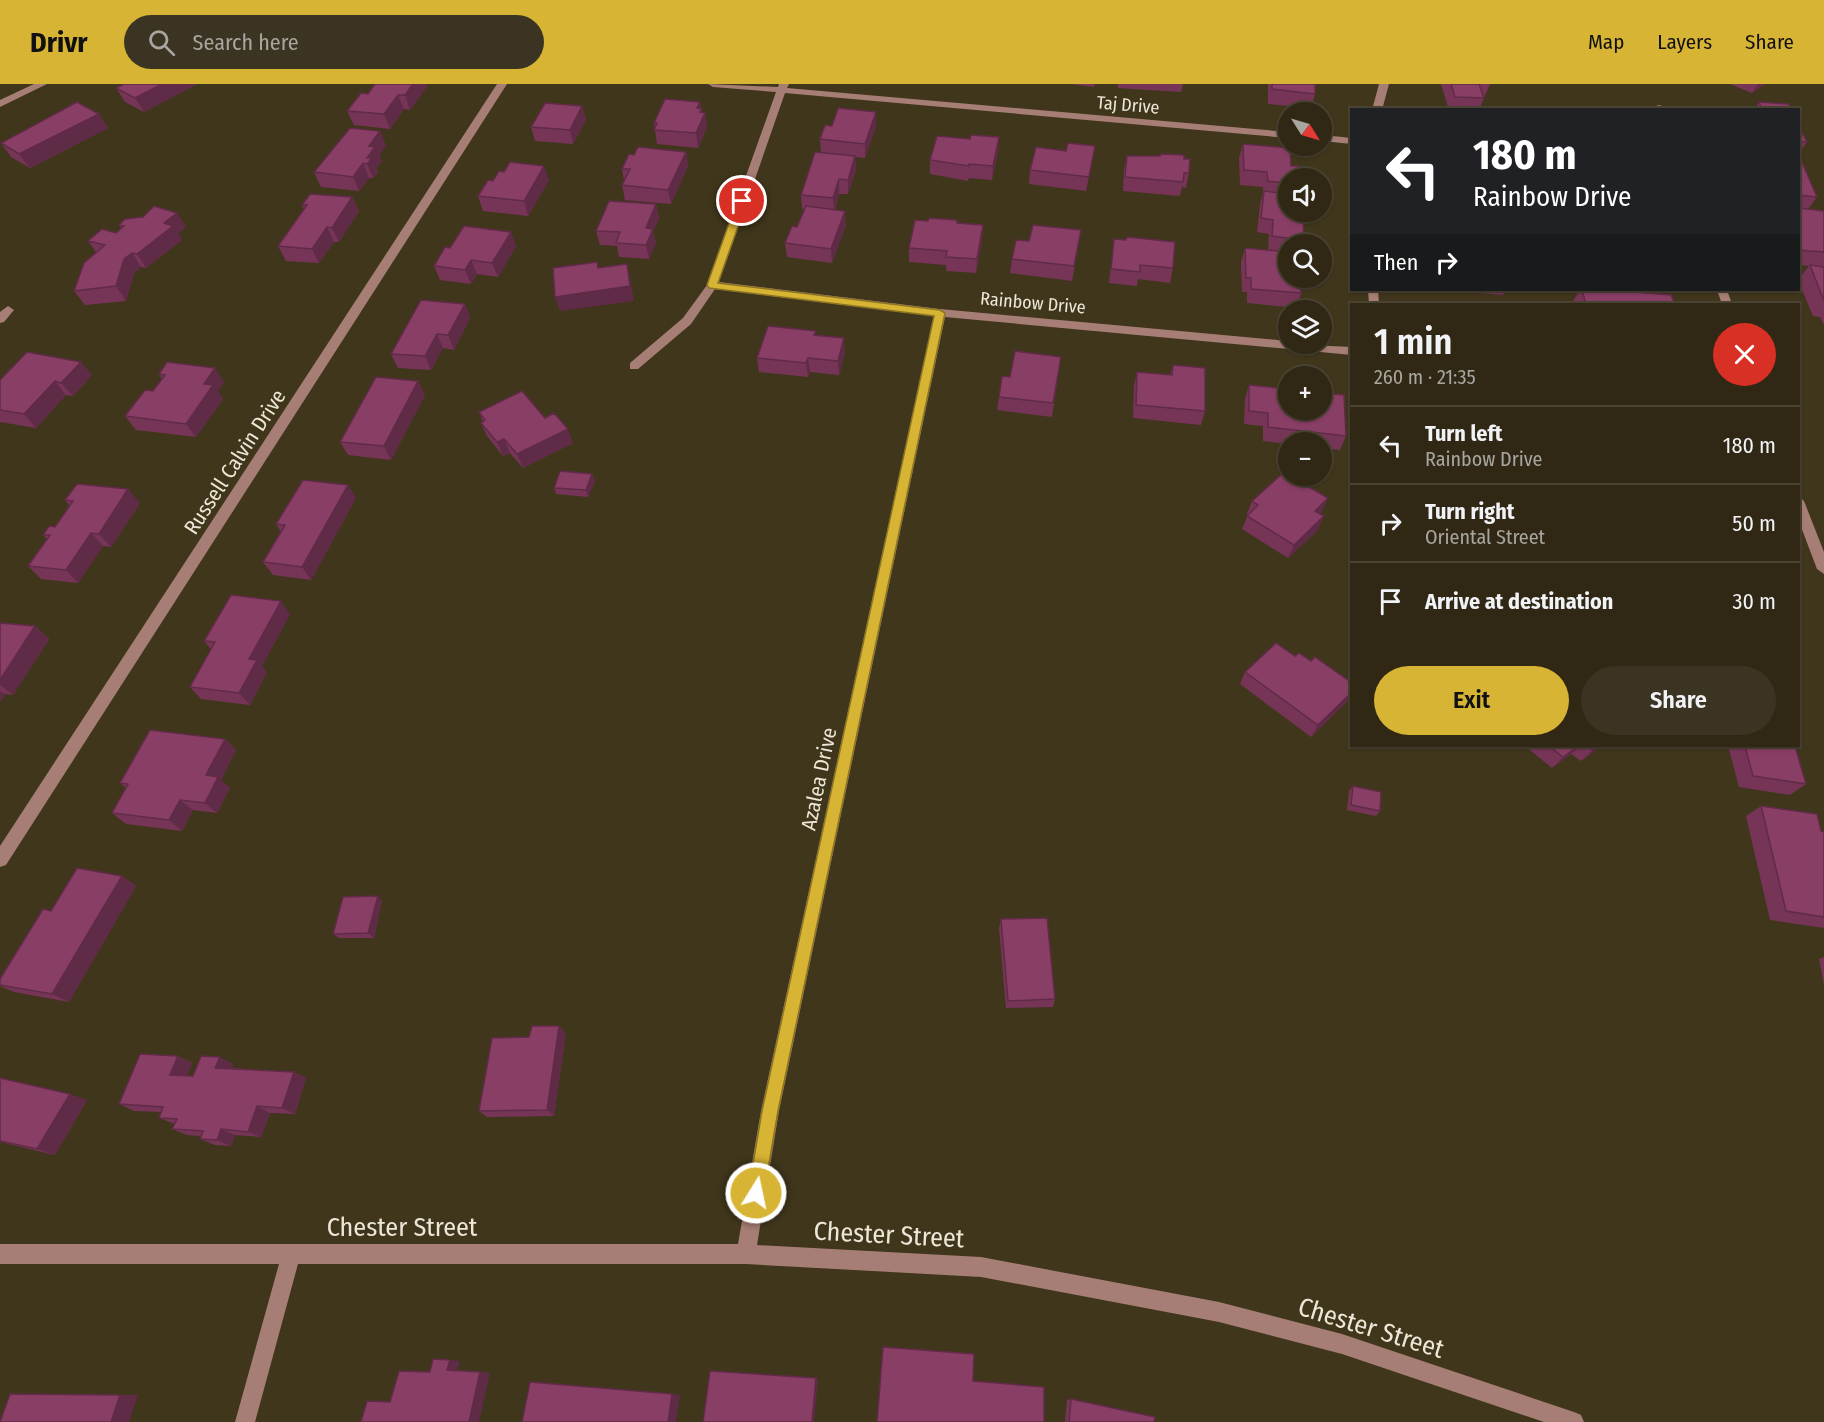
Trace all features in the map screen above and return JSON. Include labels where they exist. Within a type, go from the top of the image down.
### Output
[{"type":"street","points":[[0,104],[42,84]]},
{"type":"street","name":"Russell Calvin Drive","points":[[0,860],[502,84]]},
{"type":"street","name":"Taj Drive","points":[[713,84],[783,87],[1278,134]]},
{"type":"street","points":[[1378,108],[1384,84]]},
{"type":"street","points":[[634,366],[687,321],[712,285],[783,87]]},
{"type":"street","points":[[1332,139],[1350,141]]},
{"type":"street","name":"Rainbow Drive","points":[[712,285],[940,313],[1350,351]]},
{"type":"street","name":"Azalea Drive","points":[[746,1254],[770,1111],[940,313]]},
{"type":"street","points":[[1800,506],[1824,569]]},
{"type":"street","name":"Chester Street","points":[[0,1254],[746,1254],[981,1267],[1219,1312],[1342,1344],[1574,1422]]},
{"type":"street","points":[[245,1422],[291,1254]]},
{"type":"building","points":[[124,84],[162,84],[135,98],[116,88]]},
{"type":"building","points":[[375,84],[413,84],[405,95],[398,95],[384,114],[347,111],[361,93],[368,94]]},
{"type":"building","points":[[1272,84],[1315,84],[1315,94],[1272,89]]},
{"type":"building","points":[[1451,84],[1479,84],[1484,98],[1455,97]]},
{"type":"building","points":[[665,99],[700,102],[697,108],[702,109],[700,112],[705,113],[696,133],[654,130],[657,123],[654,123]]},
{"type":"building","points":[[77,102],[99,114],[19,154],[1,143]]},
{"type":"building","points":[[1759,102],[1789,104],[1790,108],[1761,108]]},
{"type":"building","points":[[545,103],[582,106],[570,130],[531,127]]},
{"type":"building","points":[[838,108],[876,112],[865,144],[820,139],[825,125],[832,126]]},
{"type":"building","points":[[350,128],[380,131],[369,146],[375,147],[367,158],[372,158],[367,164],[363,163],[353,177],[314,172]]},
{"type":"building","points":[[1800,129],[1807,142],[1800,141]]},
{"type":"building","points":[[971,135],[999,137],[993,166],[969,164],[969,166],[930,160],[937,136],[970,139]]},
{"type":"building","points":[[1068,143],[1095,146],[1089,177],[1030,170],[1036,147],[1066,151]]},
{"type":"building","points":[[1243,144],[1278,147],[1278,156],[1290,156],[1291,166],[1299,166],[1299,168],[1278,168],[1278,182],[1268,181],[1267,172],[1244,170]]},
{"type":"building","points":[[638,147],[686,152],[668,190],[622,185],[630,169],[622,169],[629,154],[634,155]]},
{"type":"building","points":[[815,152],[855,156],[848,180],[839,179],[833,198],[801,195]]},
{"type":"building","points":[[1161,154],[1184,155],[1184,159],[1190,159],[1189,173],[1184,173],[1183,182],[1125,177],[1127,156],[1160,156]]},
{"type":"building","points":[[1800,158],[1817,197],[1800,195]]},
{"type":"building","points":[[510,162],[544,166],[524,201],[478,196],[488,180],[493,181],[499,171],[504,172]]},
{"type":"building","points":[[1264,191],[1278,193],[1278,222],[1304,222],[1303,234],[1272,236],[1273,220],[1261,218]]},
{"type":"building","points":[[310,194],[352,197],[332,228],[327,227],[312,249],[278,246],[307,205],[302,205]]},
{"type":"building","points":[[609,201],[656,204],[646,228],[653,229],[646,245],[616,243],[620,232],[596,231]]},
{"type":"building","points":[[154,206],[177,213],[164,223],[173,226],[137,254],[132,253],[124,259],[116,286],[74,291],[84,263],[105,245],[88,241],[102,229],[116,233],[124,226],[119,225],[125,219],[143,217]]},
{"type":"building","points":[[806,206],[845,211],[831,249],[785,243],[792,226],[797,227]]},
{"type":"building","points":[[1800,208],[1824,211],[1824,252],[1800,250]]},
{"type":"building","points":[[929,218],[983,225],[977,259],[946,257],[947,251],[909,248],[915,220],[928,221]]},
{"type":"building","points":[[1033,225],[1081,230],[1074,266],[1012,259],[1016,240],[1029,241]]},
{"type":"building","points":[[464,226],[511,232],[492,263],[471,260],[465,270],[434,266],[445,247],[450,248]]},
{"type":"building","points":[[1127,237],[1175,242],[1173,268],[1140,265],[1140,272],[1111,269],[1114,239],[1126,240]]},
{"type":"building","points":[[1245,248],[1278,251],[1278,288],[1300,288],[1301,293],[1251,289],[1251,278],[1246,278]]},
{"type":"building","points":[[597,262],[598,268],[627,264],[630,286],[555,297],[553,268]]},
{"type":"building","points":[[1810,265],[1824,267],[1824,301]]},
{"type":"building","points":[[1582,291],[1624,291],[1671,295],[1675,303],[1586,303]]},
{"type":"building","points":[[421,300],[465,304],[448,335],[437,334],[425,356],[391,354]]},
{"type":"building","points":[[768,326],[816,331],[814,335],[844,338],[838,361],[808,358],[806,363],[757,358]]},
{"type":"building","points":[[1015,351],[1061,357],[1053,403],[999,397],[1002,376],[1010,377]]},
{"type":"building","points":[[27,352],[81,362],[61,383],[55,381],[24,414],[0,410],[0,380]]},
{"type":"building","points":[[167,362],[215,368],[204,384],[213,385],[186,424],[125,416],[145,390],[153,391],[165,375],[159,374]]},
{"type":"building","points":[[1173,365],[1205,368],[1205,411],[1136,405],[1137,372],[1172,375]]},
{"type":"building","points":[[376,377],[418,381],[384,446],[340,442]]},
{"type":"building","points":[[1249,385],[1278,388],[1278,420],[1332,420],[1332,394],[1344,395],[1346,436],[1332,434],[1332,432],[1268,427],[1268,413],[1249,411]]},
{"type":"building","points":[[522,391],[545,418],[554,413],[568,429],[517,454],[504,439],[497,442],[481,423],[485,420],[479,412]]},
{"type":"building","points":[[560,471],[592,474],[586,490],[554,488]]},
{"type":"building","points":[[1278,477],[1278,486],[1307,486],[1328,498],[1315,511],[1324,516],[1294,545],[1247,516],[1258,505],[1252,501]]},
{"type":"building","points":[[303,480],[348,485],[302,567],[263,562],[285,525],[276,524]]},
{"type":"building","points":[[77,484],[128,489],[99,534],[91,533],[66,570],[28,566],[50,535],[43,535],[49,526],[55,527],[73,501],[65,500]]},
{"type":"building","points":[[231,595],[281,601],[249,659],[257,660],[239,693],[190,687],[215,642],[204,641]]},
{"type":"building","points":[[0,623],[35,626],[0,680]]},
{"type":"building","points":[[1276,643],[1295,656],[1299,653],[1311,661],[1315,657],[1350,682],[1350,694],[1318,725],[1245,672]]},
{"type":"building","points":[[150,730],[225,739],[206,775],[218,777],[205,803],[180,800],[169,820],[112,813],[128,784],[120,783]]},
{"type":"building","points":[[1550,747],[1577,747],[1563,757]]},
{"type":"building","points":[[1745,747],[1795,747],[1806,784],[1753,776]]},
{"type":"building","points":[[1353,786],[1381,792],[1380,811],[1351,805]]},
{"type":"building","points":[[1761,806],[1817,814],[1821,831],[1824,832],[1824,917],[1786,911]]},
{"type":"building","points":[[77,868],[122,876],[52,994],[0,985],[0,979],[43,909],[51,911]]},
{"type":"building","points":[[378,896],[368,933],[333,934],[343,897]]},
{"type":"building","points":[[1047,918],[1055,999],[1008,1001],[1001,919]]},
{"type":"building","points":[[532,1026],[559,1026],[547,1110],[479,1111],[492,1038],[529,1037]]},
{"type":"building","points":[[140,1054],[178,1056],[170,1075],[193,1076],[201,1056],[220,1057],[215,1068],[294,1072],[282,1108],[257,1106],[248,1132],[221,1129],[217,1140],[200,1139],[203,1131],[172,1129],[177,1119],[159,1118],[163,1107],[119,1104]]},
{"type":"building","points":[[0,1078],[70,1094],[37,1149],[0,1141]]},
{"type":"building","points":[[883,1347],[974,1354],[973,1381],[1044,1387],[1044,1422],[877,1422]]},
{"type":"building","points":[[433,1359],[450,1360],[447,1370],[480,1372],[469,1422],[361,1422],[367,1401],[390,1402],[399,1371],[430,1372]]},
{"type":"building","points":[[710,1371],[816,1378],[812,1422],[703,1422]]},
{"type":"building","points":[[530,1382],[672,1394],[668,1422],[522,1422]]},
{"type":"building","points":[[10,1394],[120,1395],[111,1422],[0,1422]]},
{"type":"building","points":[[1071,1399],[1155,1417],[1154,1422],[1069,1422]]},
{"type":"route","points":[[742,201],[712,285],[940,313],[770,1111],[756,1193]]}]
